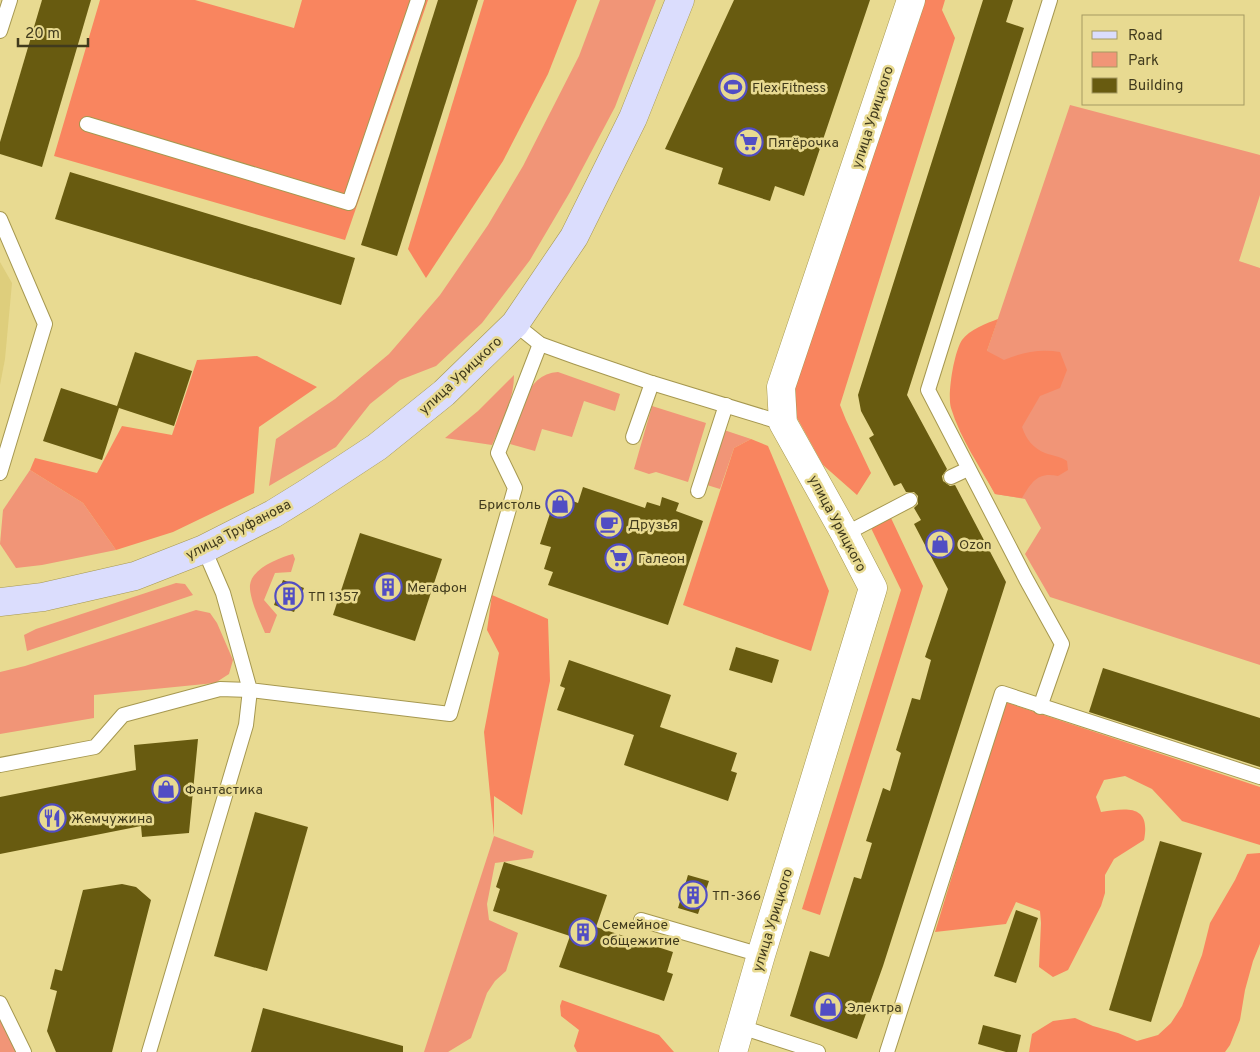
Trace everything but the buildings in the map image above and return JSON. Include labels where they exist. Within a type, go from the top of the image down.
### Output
[{"type":"street","name":"улица Урицкого","points":[[377,447],[444,394],[515,324],[574,237],[633,118],[680,0]]},
{"type":"street","name":"улица Урицкого","points":[[737,1039],[872,588],[845,534],[784,423],[781,387],[911,0]]},
{"type":"street","name":"улица Труфанова","points":[[0,602],[43,597],[136,576],[204,549],[273,514],[377,447]]},
{"type":"lane","points":[[0,31],[10,0]]},
{"type":"lane","points":[[87,124],[349,203],[418,0]]},
{"type":"lane","points":[[1040,707],[1062,644],[928,390],[1050,0]]},
{"type":"lane","points":[[0,219],[46,324],[0,473]]},
{"type":"lane","points":[[515,324],[540,344],[652,383],[784,423]]},
{"type":"lane","points":[[0,765],[95,747],[123,715],[220,689],[250,690],[450,714],[515,488],[498,453],[540,344]]},
{"type":"lane","points":[[633,437],[652,383]]},
{"type":"lane","points":[[698,491],[726,405]]},
{"type":"lane","points":[[951,477],[968,469]]},
{"type":"lane","points":[[845,534],[910,500]]},
{"type":"lane","points":[[149,1052],[246,726],[250,690],[223,593],[204,549]]},
{"type":"lane","points":[[887,1052],[1002,693],[1040,707],[1260,777]]},
{"type":"lane","points":[[641,920],[761,955]]},
{"type":"lane","points":[[0,1003],[24,1052]]},
{"type":"lane","points":[[737,1039],[818,1052]]},
{"type":"shaded area","points":[[100,0],[195,0],[294,28],[302,0],[428,0],[345,240],[54,156]]},
{"type":"shaded area","points":[[484,0],[577,0],[548,74],[503,161],[426,278],[408,249]]},
{"type":"shaded area","points":[[922,0],[945,0],[942,10],[955,38],[840,405],[871,473],[857,495],[823,465],[796,416],[795,388]]},
{"type":"shaded area","points":[[0,262],[12,283],[5,359],[0,385]]},
{"type":"shaded area","points":[[998,319],[987,351],[1004,360],[1032,352],[1060,352],[1067,370],[1060,388],[1040,396],[1022,427],[1028,439],[1037,449],[1067,461],[1068,470],[1058,476],[1040,477],[1032,483],[1022,498],[995,494],[965,441],[950,402],[954,363],[962,340],[974,330]]},
{"type":"shaded area","points":[[257,356],[317,387],[259,427],[254,493],[173,532],[116,550],[83,503],[30,470],[35,458],[97,473],[122,426],[172,435],[197,360]]},
{"type":"shaded area","points":[[751,439],[768,446],[829,591],[811,651],[683,605],[734,448]]},
{"type":"shaded area","points":[[891,518],[923,586],[820,915],[802,909],[901,590],[871,528]]},
{"type":"shaded area","points":[[492,595],[548,619],[550,681],[522,815],[494,796],[494,836],[484,732],[499,653],[487,630]]},
{"type":"shaded area","points":[[1005,702],[1260,787],[1260,845],[1182,821],[1152,789],[1125,776],[1104,780],[1096,797],[1101,812],[1128,810],[1140,814],[1144,820],[1144,840],[1114,859],[1105,875],[1105,893],[1101,906],[1068,970],[1053,977],[1039,967],[1040,911],[1016,902],[1006,924],[935,932]]},
{"type":"shaded area","points":[[1260,853],[1260,944],[1245,990],[1240,1020],[1230,1045],[1225,1052],[1029,1052],[1032,1034],[1053,1021],[1075,1018],[1137,1041],[1158,1035],[1171,1023],[1182,1006],[1202,955],[1210,923],[1235,880],[1247,854]]},
{"type":"shaded area","points":[[562,1000],[659,1035],[674,1052],[577,1052],[574,1046],[579,1030],[561,1016],[560,1006]]},
{"type":"green space","points":[[600,0],[656,0],[615,107],[570,192],[530,260],[482,323],[436,366],[400,380],[370,404],[336,447],[269,486],[276,439],[335,399],[389,354],[440,295],[488,225],[523,166],[579,56]]},
{"type":"green space","points":[[1070,105],[1260,155],[1260,195],[1239,261],[1260,268],[1260,665],[1050,597],[1025,554],[1041,528],[1025,499],[995,494],[960,431]]},
{"type":"green space","points":[[558,372],[620,394],[615,411],[584,401],[572,437],[542,429],[535,451],[510,444],[520,410],[530,389],[537,380]]},
{"type":"green space","points":[[514,375],[510,402],[492,445],[445,438],[478,411]]},
{"type":"green space","points":[[652,406],[706,423],[688,482],[656,472],[649,474],[634,469]]},
{"type":"green space","points":[[724,430],[751,439],[734,448],[720,489],[707,485]]},
{"type":"green space","points":[[30,470],[83,503],[116,550],[42,565],[16,568],[0,544],[3,510]]},
{"type":"green space","points":[[293,554],[295,559],[291,572],[275,573],[264,600],[277,615],[270,633],[265,633],[251,596],[250,585],[252,579],[267,565]]},
{"type":"green space","points":[[176,583],[185,584],[193,595],[27,651],[24,635],[36,629]]},
{"type":"green space","points":[[196,610],[210,613],[217,623],[233,660],[229,674],[215,683],[94,695],[94,718],[0,734],[0,672],[25,666]]},
{"type":"green space","points":[[494,836],[534,851],[532,858],[495,863],[487,904],[489,920],[518,933],[506,971],[495,981],[487,993],[471,1038],[448,1052],[424,1052]]},
{"type":"green space","points":[[0,1015],[18,1052],[0,1052]]},
{"type":"place","name":"Flex Fitness","points":[[733,87]]},
{"type":"place","name":"Пятёрочка","points":[[749,142]]},
{"type":"place","name":"Бристоль","points":[[560,504]]},
{"type":"place","name":"Друзья","points":[[609,524]]},
{"type":"place","name":"Ozon","points":[[940,544]]},
{"type":"place","name":"Галеон","points":[[619,558]]},
{"type":"place","name":"Мегафон","points":[[388,587]]},
{"type":"place","name":"ТП 1357","points":[[289,596]]},
{"type":"place","name":"Фантастика","points":[[166,789]]},
{"type":"place","name":"Жемчужина","points":[[52,818]]},
{"type":"place","name":"ТП-366","points":[[693,895]]},
{"type":"place","name":"Семейное общежитие","points":[[583,932]]},
{"type":"place","name":"Электра","points":[[828,1007]]}]
